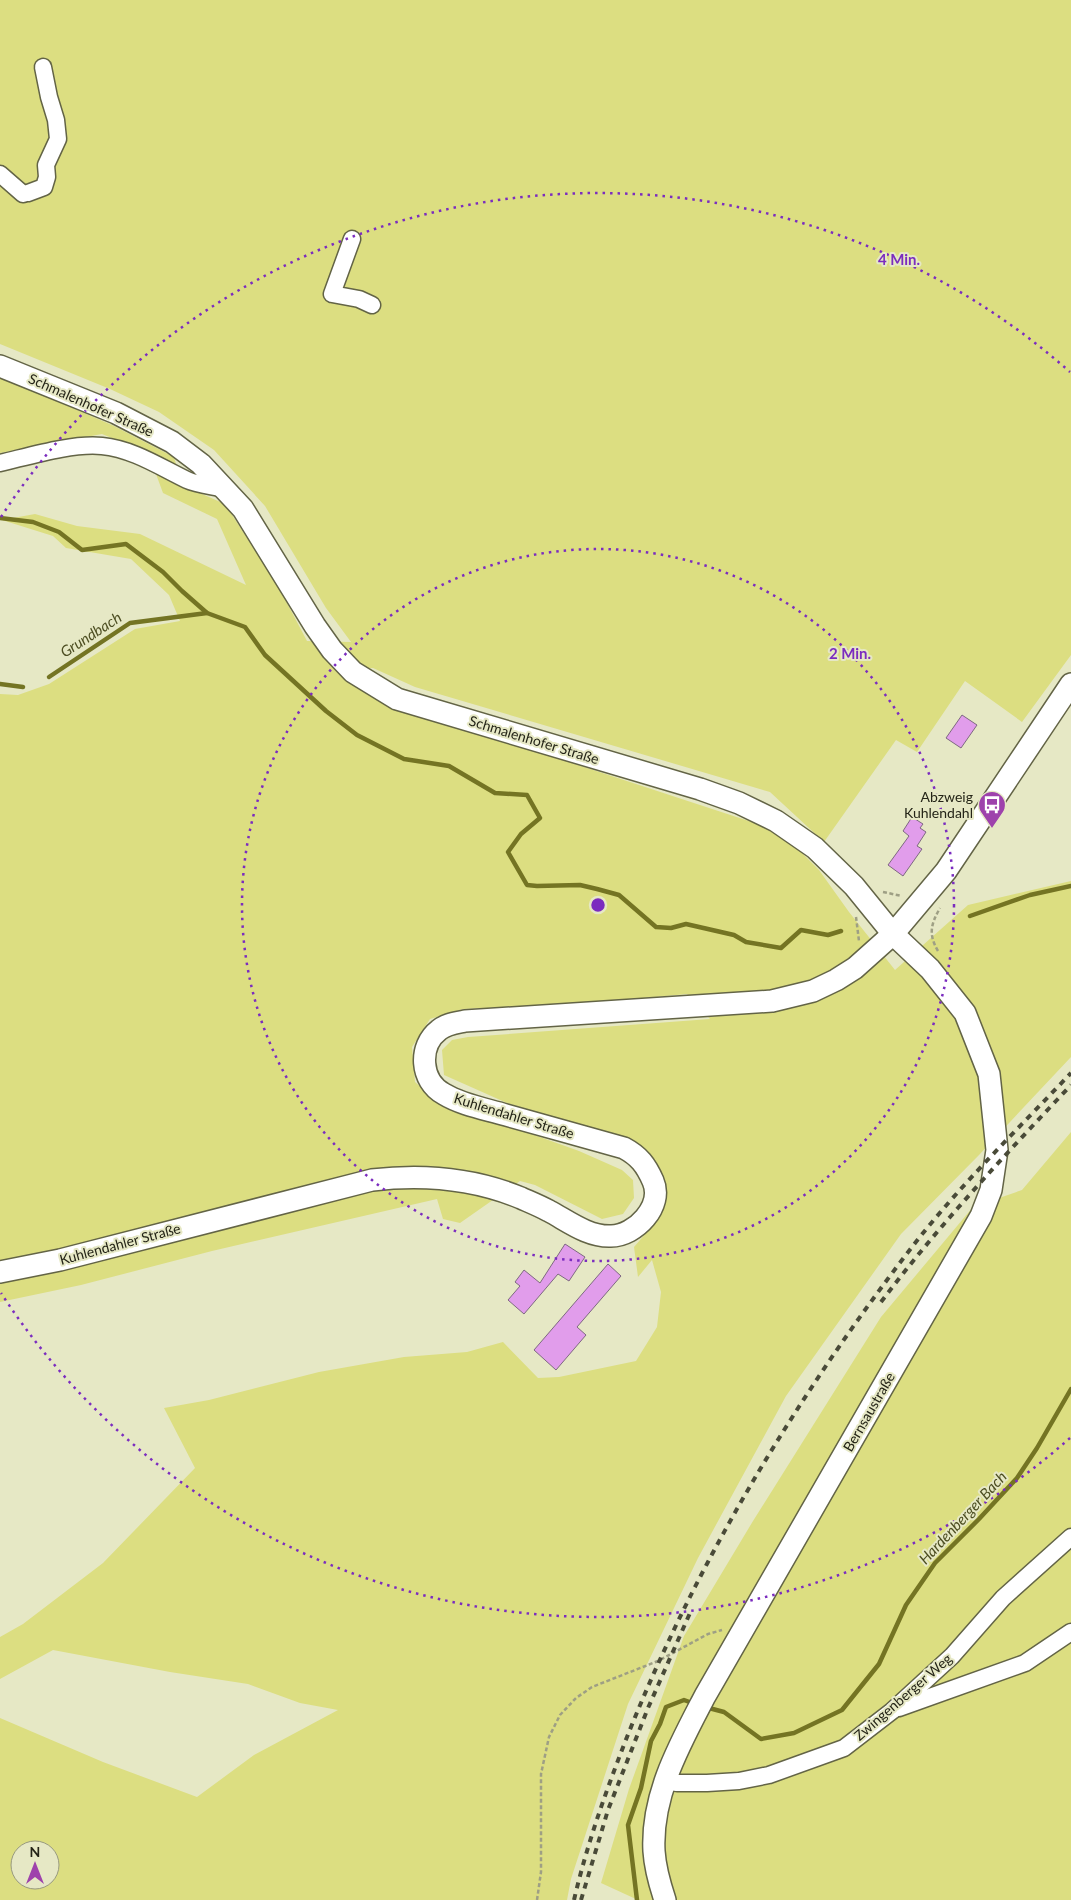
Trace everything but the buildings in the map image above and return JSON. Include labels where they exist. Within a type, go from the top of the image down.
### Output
[{"type":"main road","name":"Schmalenhofer Straße","points":[[0,366],[116,413],[172,442],[201,464],[243,509],[315,626],[332,650],[353,672],[367,681],[397,699],[700,789],[739,803],[776,822],[815,848],[854,886],[893,934]]},
{"type":"main road","name":"Kuhlendahler Straße","points":[[0,1272],[60,1260],[353,1184],[400,1177],[456,1179],[519,1197],[597,1235],[612,1236],[628,1233],[640,1225],[651,1208],[654,1197],[654,1185],[644,1163],[636,1154],[624,1148],[488,1110],[443,1094],[432,1083],[425,1067],[424,1055],[432,1037],[440,1029],[465,1021],[772,1001],[813,991],[836,980],[855,968],[893,934],[946,871],[1071,684]]},
{"type":"main road","name":"Bernsaustraße","points":[[665,1900],[654,1852],[656,1820],[665,1781],[678,1748],[705,1696],[976,1225],[992,1190],[997,1150],[990,1074],[965,1013],[930,969],[893,934]]},
{"type":"lane","points":[[0,174],[25,193],[44,187],[47,177],[46,165],[58,139],[56,120],[43,66]]},
{"type":"lane","points":[[352,239],[332,294],[358,299],[372,305]]},
{"type":"lane","name":"Schmalenhofer Straße","points":[[0,463],[79,446],[102,446],[132,454],[189,481],[225,489]]},
{"type":"lane","name":"Zwingenberger Weg","points":[[665,1781],[707,1783],[739,1781],[769,1774],[844,1748],[892,1711],[952,1656],[1003,1598],[1071,1537]]},
{"type":"lane","points":[[892,1711],[1024,1663],[1071,1632]]},
{"type":"path","points":[[879,891],[900,897],[906,892]]},
{"type":"path","points":[[929,892],[942,904],[935,916],[931,931],[934,944],[939,953]]},
{"type":"path","points":[[537,1900],[541,1872],[541,1774],[549,1737],[560,1715],[576,1698],[592,1687],[658,1661],[708,1634]]},
{"type":"green space","points":[[0,0],[1071,0],[1071,655],[1022,722],[965,681],[917,752],[896,740],[824,842],[770,792],[415,687],[373,668],[336,670],[346,680],[377,699],[764,826],[796,847],[819,870],[849,912],[895,970],[968,905],[1071,881],[1071,1057],[979,1155],[901,1234],[786,1396],[698,1558],[628,1704],[571,1879],[567,1900],[0,1900],[0,1718],[103,1762],[197,1797],[254,1755],[338,1710],[300,1703],[248,1684],[170,1672],[53,1650],[0,1679],[0,1637],[23,1624],[103,1563],[195,1468],[164,1408],[209,1400],[319,1372],[404,1357],[467,1352],[503,1342],[538,1378],[559,1377],[636,1361],[657,1327],[661,1292],[652,1260],[638,1277],[634,1247],[653,1225],[661,1184],[572,1123],[507,1103],[444,1075],[442,1050],[452,1040],[468,1037],[710,1019],[687,994],[580,1004],[463,1009],[430,1019],[412,1047],[415,1082],[444,1107],[512,1127],[579,1151],[622,1170],[633,1180],[634,1198],[623,1214],[602,1219],[535,1185],[520,1181],[460,1223],[443,1219],[437,1199],[212,1251],[81,1285],[0,1302],[0,694],[18,695],[49,684],[135,629],[180,621],[169,595],[131,559],[66,548],[53,536],[2,520],[35,514],[77,526],[140,534],[246,585],[217,519],[163,493],[156,474],[225,504],[277,584],[307,641],[351,642],[326,608],[265,506],[214,450],[159,412],[110,389],[0,344]]},
{"type":"green space","points":[[0,377],[112,425],[174,457],[176,464],[102,434],[0,453]]},
{"type":"green space","points":[[1071,1132],[1071,1900],[638,1900],[601,1883],[629,1789],[684,1636],[753,1521],[881,1317],[973,1207],[1022,1190]]},
{"type":"waterway","points":[[0,518],[33,522],[59,532],[82,550],[126,544],[163,572],[207,613],[245,627],[265,655],[326,711],[357,735],[404,759],[449,766],[495,793],[527,795],[540,818],[521,834],[508,852],[527,885],[580,885],[597,889],[619,895],[656,927],[671,928],[686,924],[734,935],[746,942],[781,948],[801,930],[828,935],[841,931]]},
{"type":"waterway","name":"Grundbach","points":[[49,677],[130,623],[207,613]]},
{"type":"waterway","name":"Grundbach","points":[[0,684],[23,687]]},
{"type":"waterway","points":[[970,916],[1030,895],[1071,886]]},
{"type":"waterway","name":"Hardenberger Bach","points":[[705,1707],[724,1712],[761,1739],[794,1733],[842,1710],[879,1664],[906,1605],[935,1563],[1017,1478],[1037,1448],[1071,1389]]},
{"type":"waterway","name":"Hardenberger Bach","points":[[637,1900],[628,1825],[641,1788],[651,1741],[666,1707],[684,1700],[695,1704]]},
{"type":"railway","points":[[574,1900],[604,1798],[627,1737],[685,1607],[753,1482],[829,1362],[912,1247],[969,1180],[1071,1073]]},
{"type":"railway","points":[[881,1302],[949,1218],[1071,1085]]},
{"type":"railway","points":[[581,1900],[608,1810],[648,1708],[690,1613]]},
{"type":"place","name":"Abzweig Kuhlendahl","points":[[992,829]]}]
